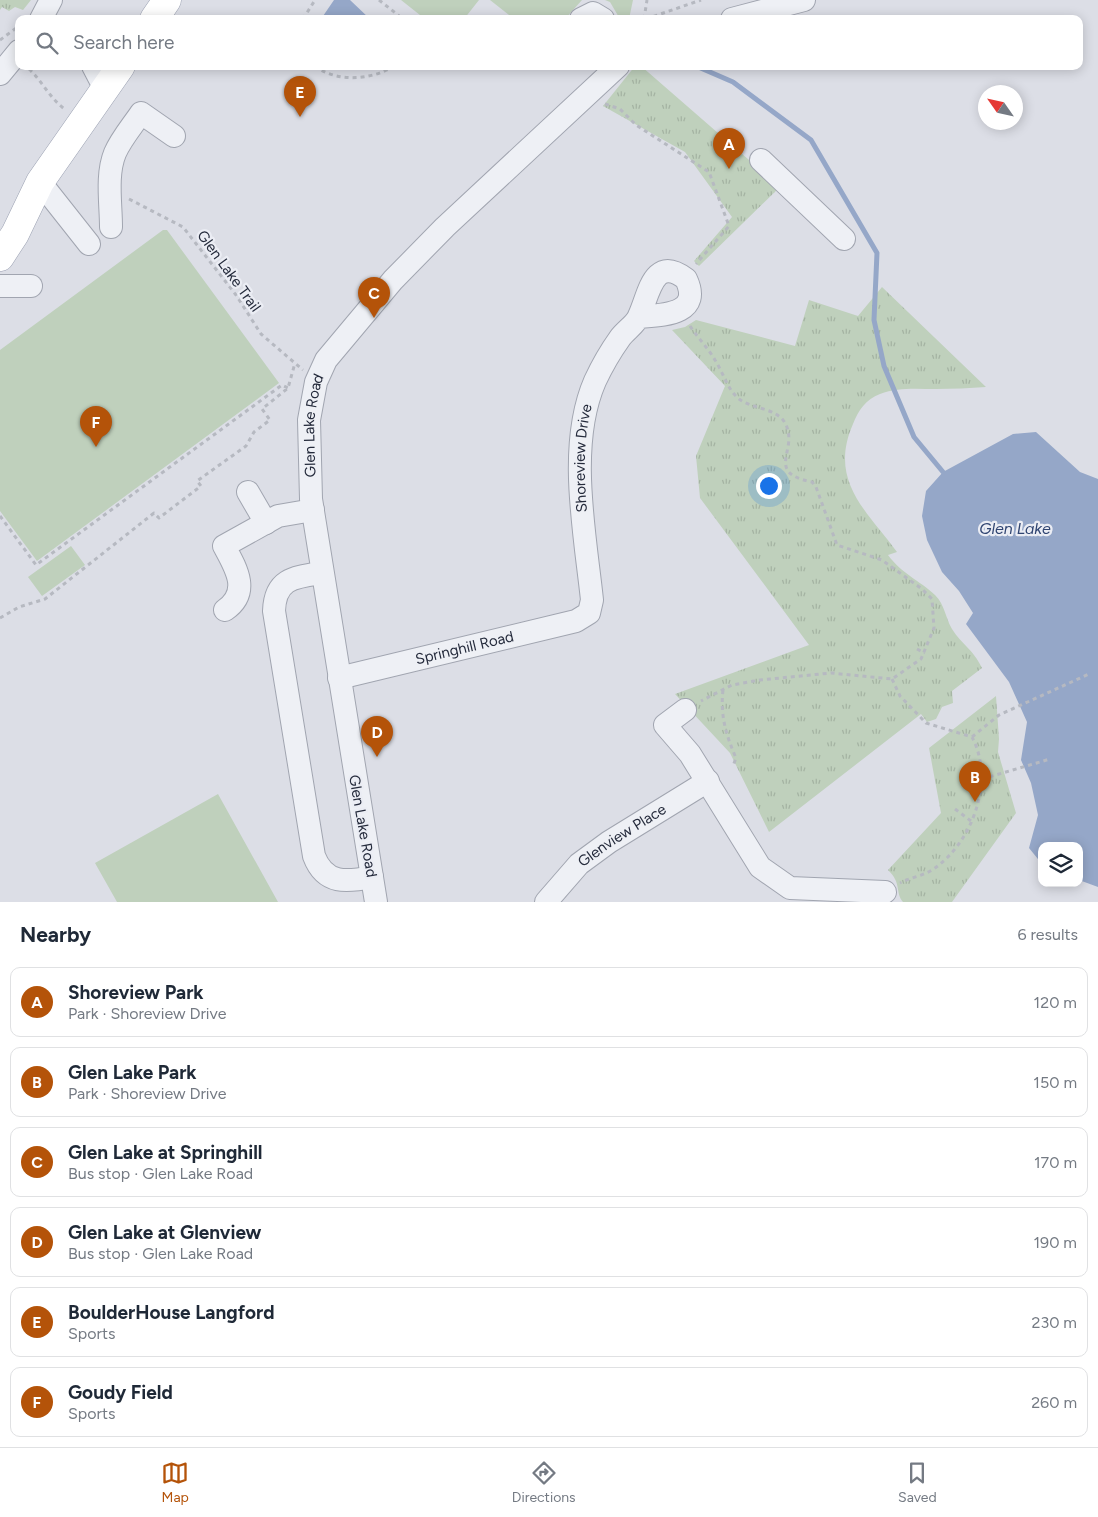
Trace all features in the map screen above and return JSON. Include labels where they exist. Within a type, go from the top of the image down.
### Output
[{"type":"main road","points":[[157,15],[167,0]]},
{"type":"main road","points":[[0,257],[99,78],[114,70]]},
{"type":"main road","points":[[0,224],[40,182]]},
{"type":"street","points":[[43,15],[51,0]]},
{"type":"street","points":[[747,15],[804,0]]},
{"type":"street","points":[[0,74],[15,56]]},
{"type":"street","name":"Glen Lake Road","points":[[376,902],[338,678],[313,510],[309,462],[309,420],[316,382],[326,360],[393,280],[445,227],[610,73]]},
{"type":"street","points":[[111,228],[111,168],[115,152],[137,118],[141,113],[174,136]]},
{"type":"street","points":[[761,160],[844,239]]},
{"type":"street","points":[[40,182],[89,244]]},
{"type":"street","name":"Shoreview Drive","points":[[589,613],[592,600],[581,490],[581,455],[585,416],[594,384],[606,358],[639,317],[649,285],[654,278],[661,273],[670,271],[686,279]]},
{"type":"street","points":[[639,317],[681,310],[687,304],[690,296],[686,279]]},
{"type":"street","points":[[0,286],[31,286]]},
{"type":"street","points":[[248,492],[266,523]]},
{"type":"street","points":[[225,610],[239,595],[240,584],[238,571],[224,546],[278,516],[313,510]]},
{"type":"street","points":[[322,573],[295,578],[285,582],[277,591],[274,611],[314,856],[318,866],[325,873],[346,882],[372,878]]},
{"type":"street","name":"Springhill Road","points":[[338,678],[576,622],[589,613]]},
{"type":"street","points":[[685,710],[665,725],[690,754],[760,867],[786,895],[885,892]]},
{"type":"street","name":"Glenview Place","points":[[546,902],[579,864],[609,842],[708,781]]},
{"type":"path","points":[[306,15],[315,0]]},
{"type":"path","points":[[379,0],[398,15]]},
{"type":"path","points":[[646,15],[648,0]]},
{"type":"path","points":[[657,15],[701,0]]},
{"type":"path","points":[[0,40],[15,29]]},
{"type":"path","points":[[323,70],[332,74],[368,77],[388,70]]},
{"type":"path","points":[[610,73],[600,93],[603,103],[620,109],[636,125],[709,172],[730,226],[696,264],[686,279]]},
{"type":"path","name":"Glen Lake Trail","points":[[123,194],[183,227],[236,295],[261,334],[295,363],[288,388]]},
{"type":"path","points":[[681,310],[715,359],[728,386],[737,398],[778,415],[787,425],[788,440],[784,464],[787,470],[800,480],[812,482],[816,487],[837,546],[882,560],[922,589],[932,599],[934,628],[924,653],[915,665],[892,679],[831,673],[752,681],[723,690],[685,710]]},
{"type":"path","points":[[0,516],[36,565],[282,386],[288,388]]},
{"type":"path","points":[[0,618],[18,607],[45,599],[154,513],[159,518],[201,486],[197,481],[246,446],[254,432],[270,420],[262,409],[288,388]]},
{"type":"path","points":[[917,649],[924,653]]},
{"type":"path","points":[[972,737],[989,721],[1089,674]]},
{"type":"path","points":[[892,679],[900,696],[926,723],[972,737]]},
{"type":"path","points":[[723,690],[721,708],[727,736],[736,758],[733,766]]},
{"type":"path","points":[[885,892],[905,881],[919,877],[946,859],[972,821],[978,803],[982,779],[980,761],[972,737]]},
{"type":"path","points":[[982,779],[1050,758]]},
{"type":"path","points":[[955,809],[972,821]]},
{"type":"green space","points":[[0,0],[31,0],[23,10],[15,7],[9,11],[2,7],[0,10]]},
{"type":"green space","points":[[401,0],[479,0],[467,15],[420,15]]},
{"type":"green space","points":[[490,0],[582,0],[569,15],[509,15]]},
{"type":"green space","points":[[605,0],[633,0],[630,15],[618,15],[610,2]]},
{"type":"green space","points":[[632,70],[646,70],[780,187],[699,266],[694,261],[732,217],[685,152],[603,106]]},
{"type":"green space","points":[[163,230],[167,230],[279,383],[37,561],[0,511],[0,350]]},
{"type":"green space","points":[[882,287],[986,387],[901,389],[875,396],[863,406],[857,415],[846,444],[845,462],[848,479],[863,509],[897,552],[888,555],[893,562],[935,595],[943,607],[952,629],[982,668],[952,691],[953,703],[942,707],[936,719],[927,722],[921,714],[769,832],[730,753],[675,694],[809,645],[700,498],[696,456],[725,386],[672,330],[685,327],[696,320],[795,346],[809,300],[858,316]]},
{"type":"green space","points":[[71,546],[85,565],[42,596],[28,577]]},
{"type":"green space","points":[[996,696],[998,752],[1016,813],[952,902],[903,902],[899,895],[897,883],[888,870],[941,813],[929,748]]},
{"type":"green space","points":[[218,794],[278,902],[117,902],[95,863]]},
{"type":"water","points":[[334,0],[350,0],[366,15],[324,15]]},
{"type":"water","name":"Glen Lake","points":[[1036,432],[1080,472],[1098,479],[1098,887],[1083,881],[1083,842],[1038,842],[1038,859],[1029,848],[1038,815],[1031,783],[1021,760],[1027,722],[1009,682],[966,624],[973,613],[959,591],[942,572],[927,540],[922,516],[926,491],[943,472],[1013,434]]},
{"type":"waterway","points":[[705,70],[733,82],[811,140],[877,253],[874,320],[884,366],[914,437],[943,472]]},
{"type":"place","name":"BoulderHouse Langford","points":[[300,117]]},
{"type":"place","name":"Shoreview Park","points":[[729,169]]},
{"type":"place","name":"Glen Lake at Springhill","points":[[374,318]]},
{"type":"place","name":"Goudy Field","points":[[96,447]]},
{"type":"place","name":"Glen Lake at Glenview","points":[[377,757]]},
{"type":"place","name":"Glen Lake Park","points":[[975,802]]}]
